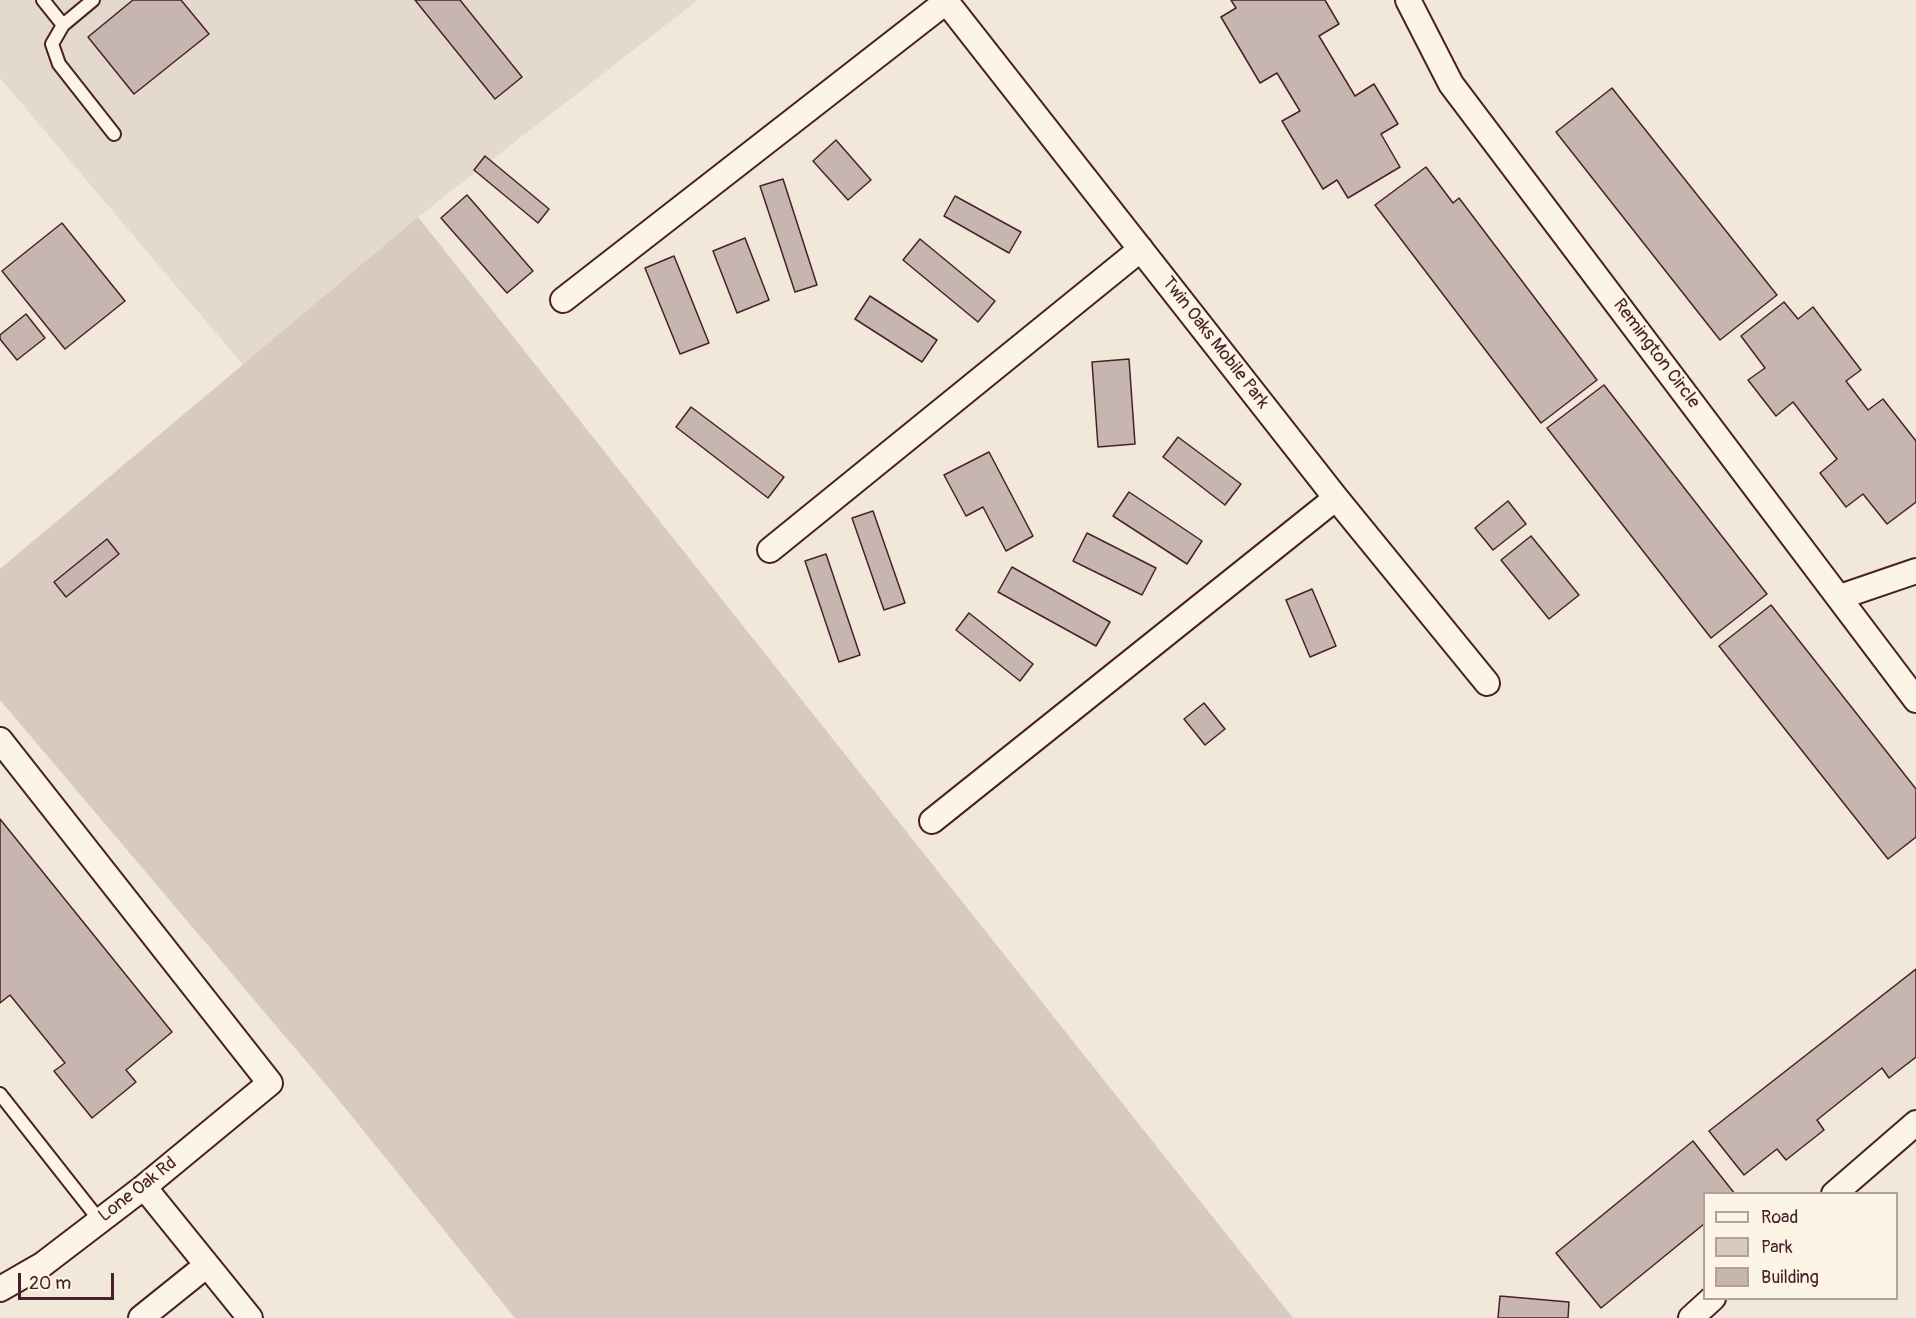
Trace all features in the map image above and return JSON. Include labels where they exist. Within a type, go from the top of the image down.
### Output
[{"type":"street","name":"Remington Circle","points":[[1408,0],[1451,84],[1916,700]]},
{"type":"street","points":[[563,300],[946,1]]},
{"type":"street","name":"Twin Oaks Mobile Park","points":[[946,1],[1336,498],[1486,683]]},
{"type":"street","points":[[770,550],[1141,249]]},
{"type":"street","points":[[932,821],[1336,498]]},
{"type":"street","points":[[1840,597],[1916,571]]},
{"type":"street","name":"Lone Oak Rd","points":[[0,740],[270,1083],[100,1221],[42,1265],[0,1289]]},
{"type":"street","points":[[1836,1192],[1916,1123]]},
{"type":"street","points":[[144,1187],[250,1318]]},
{"type":"street","points":[[141,1318],[207,1265]]},
{"type":"street","points":[[1691,1318],[1712,1300]]},
{"type":"lane","points":[[43,0],[63,25]]},
{"type":"lane","points":[[93,0],[63,25],[52,44],[59,64],[114,134]]},
{"type":"lane","points":[[0,1094],[100,1221]]},
{"type":"shaded area","points":[[0,0],[698,0],[418,217],[243,365],[0,78]]},
{"type":"green space","points":[[418,217],[1293,1318],[515,1318],[333,1093],[0,700],[0,569]]},
{"type":"building","points":[[133,0],[181,0],[209,34],[134,94],[88,37]]},
{"type":"building","points":[[415,0],[460,0],[522,77],[495,99]]},
{"type":"building","points":[[1231,0],[1325,0],[1339,24],[1319,36],[1355,96],[1374,84],[1398,124],[1381,134],[1400,167],[1348,198],[1337,180],[1323,189],[1282,121],[1300,111],[1277,73],[1260,83],[1221,17],[1236,8]]},
{"type":"building","points":[[1612,88],[1777,295],[1720,340],[1556,132]]},
{"type":"building","points":[[836,140],[871,180],[848,200],[813,161]]},
{"type":"building","points":[[485,156],[549,209],[538,223],[474,170]]},
{"type":"building","points":[[1426,167],[1453,203],[1459,198],[1597,380],[1541,423],[1375,205]]},
{"type":"building","points":[[783,179],[817,285],[795,292],[760,186]]},
{"type":"building","points":[[467,195],[533,271],[507,293],[441,218]]},
{"type":"building","points":[[955,196],[1021,232],[1009,253],[944,216]]},
{"type":"building","points":[[62,223],[125,301],[65,349],[2,271]]},
{"type":"building","points":[[745,238],[769,300],[737,313],[713,251]]},
{"type":"building","points":[[920,239],[995,301],[978,322],[903,260]]},
{"type":"building","points":[[674,256],[709,343],[680,354],[645,268]]},
{"type":"building","points":[[870,296],[937,340],[922,362],[855,319]]},
{"type":"building","points":[[1784,302],[1798,319],[1813,307],[1861,370],[1846,381],[1868,410],[1883,399],[1916,441],[1916,502],[1887,524],[1863,494],[1846,507],[1820,473],[1837,459],[1793,402],[1776,416],[1748,380],[1765,368],[1741,336]]},
{"type":"building","points":[[26,314],[45,338],[17,360],[0,339],[0,335]]},
{"type":"building","points":[[1129,359],[1135,444],[1098,447],[1092,362]]},
{"type":"building","points":[[1604,385],[1767,594],[1711,638],[1547,428]]},
{"type":"building","points":[[691,407],[784,477],[768,498],[676,427]]},
{"type":"building","points":[[1178,437],[1241,484],[1225,505],[1163,457]]},
{"type":"building","points":[[989,452],[1033,536],[1006,551],[983,507],[966,516],[944,475]]},
{"type":"building","points":[[1129,492],[1202,541],[1187,564],[1113,516]]},
{"type":"building","points":[[1508,501],[1526,524],[1493,550],[1475,528]]},
{"type":"building","points":[[873,511],[905,603],[884,610],[852,518]]},
{"type":"building","points":[[1087,533],[1156,568],[1142,595],[1073,561]]},
{"type":"building","points":[[1531,536],[1579,595],[1549,619],[1501,560]]},
{"type":"building","points":[[107,539],[119,554],[66,597],[54,582]]},
{"type":"building","points":[[826,554],[860,655],[839,662],[805,561]]},
{"type":"building","points":[[1012,567],[1110,622],[1096,646],[998,592]]},
{"type":"building","points":[[1312,589],[1336,646],[1310,657],[1286,600]]},
{"type":"building","points":[[1771,605],[1916,789],[1916,837],[1888,859],[1719,646]]},
{"type":"building","points":[[969,613],[1033,664],[1020,681],[956,630]]},
{"type":"building","points":[[1204,703],[1225,729],[1205,745],[1184,719]]},
{"type":"building","points":[[0,819],[172,1032],[126,1070],[136,1082],[92,1118],[54,1071],[65,1063],[10,995],[0,1003]]},
{"type":"building","points":[[1916,969],[1916,1057],[1889,1078],[1882,1068],[1817,1120],[1824,1130],[1786,1160],[1777,1149],[1744,1175],[1709,1131]]},
{"type":"building","points":[[1693,1141],[1733,1192],[1703,1192],[1703,1225],[1601,1308],[1556,1253]]},
{"type":"building","points":[[1500,1296],[1569,1302],[1568,1318],[1498,1318]]}]
